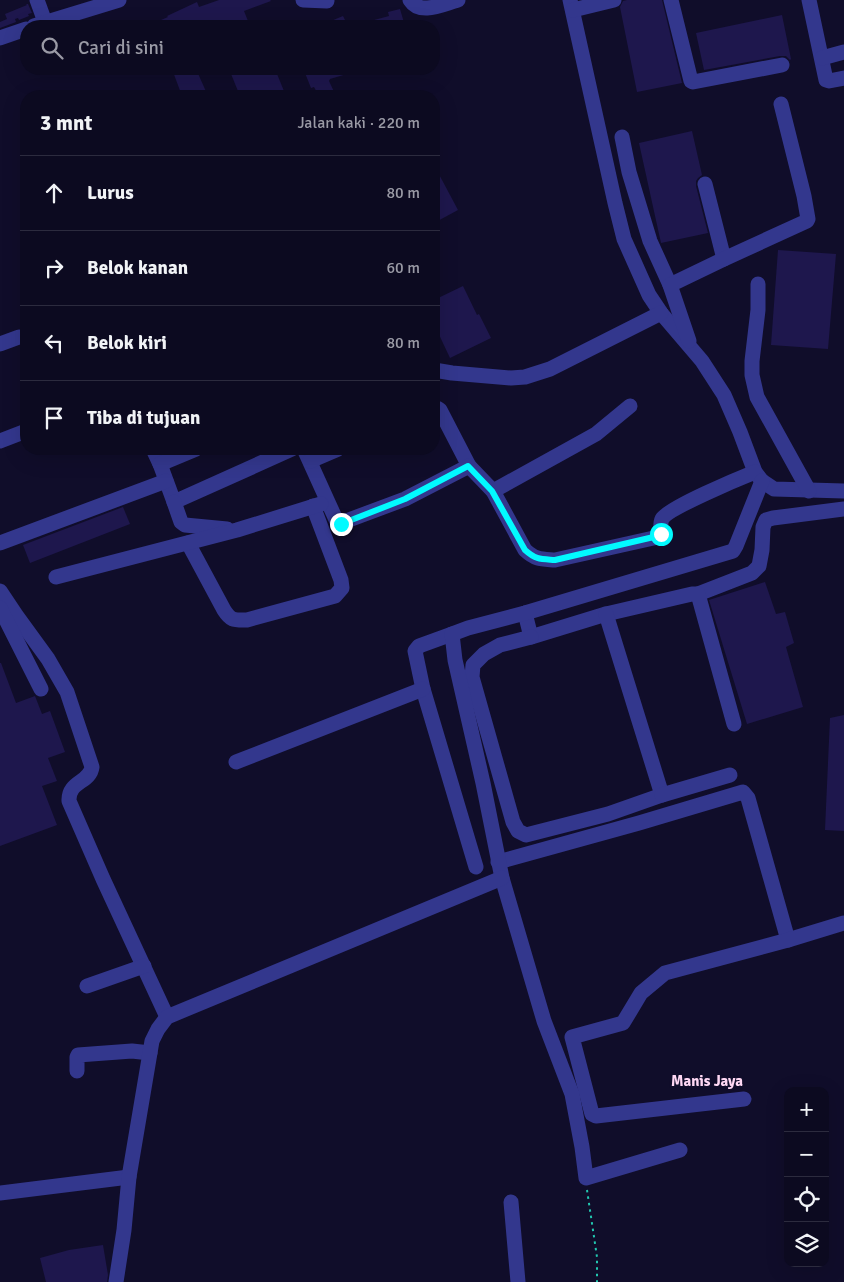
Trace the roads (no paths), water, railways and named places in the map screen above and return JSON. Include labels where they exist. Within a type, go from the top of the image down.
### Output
[{"type":"street","points":[[37,0],[39,20]]},
{"type":"street","points":[[52,20],[119,0]]},
{"type":"street","points":[[303,0],[327,1]]},
{"type":"street","points":[[410,0],[416,7],[425,9],[458,0]]},
{"type":"street","points":[[614,0],[572,5],[624,239],[643,284],[662,313],[702,361],[724,394],[759,476],[774,489],[844,491]]},
{"type":"street","points":[[670,0],[691,81],[782,66]]},
{"type":"street","points":[[809,0],[826,80],[844,78]]},
{"type":"street","points":[[0,38],[20,31]]},
{"type":"street","points":[[822,58],[844,52]]},
{"type":"street","points":[[670,285],[724,258],[807,222],[804,196],[781,104]]},
{"type":"street","points":[[622,137],[629,172],[650,240],[670,285],[692,350]]},
{"type":"street","points":[[705,184],[724,258]]},
{"type":"street","points":[[758,284],[758,310],[752,361],[752,375],[757,397],[810,491]]},
{"type":"street","points":[[440,371],[511,378],[525,377],[550,369],[662,313]]},
{"type":"street","points":[[0,344],[19,337]]},
{"type":"street","points":[[492,491],[596,434],[630,406]]},
{"type":"street","points":[[440,410],[468,466],[492,491],[525,550],[533,557],[539,559],[555,560],[658,536],[661,534],[661,521],[664,516],[688,502],[759,476]]},
{"type":"street","points":[[0,441],[20,433]]},
{"type":"street","points":[[156,455],[181,522],[185,525],[237,530]]},
{"type":"street","points":[[160,464],[182,455]]},
{"type":"street","points":[[174,502],[279,455]]},
{"type":"street","points":[[188,543],[224,610],[231,619],[246,620],[336,596],[342,588],[341,580],[307,455]]},
{"type":"street","points":[[320,504],[338,524],[341,524],[405,499],[468,466]]},
{"type":"street","points":[[476,867],[423,689],[415,651],[417,648],[468,628],[525,613],[733,551],[759,476]]},
{"type":"street","points":[[0,543],[166,481]]},
{"type":"street","points":[[56,577],[237,530],[320,504]]},
{"type":"street","points":[[730,775],[662,795],[608,814],[526,835],[518,831],[513,822],[472,677],[473,665],[484,654],[500,645],[606,614],[698,594],[752,572],[759,566],[763,527],[766,520],[844,509]]},
{"type":"street","points":[[0,592],[48,659],[67,692],[92,767],[90,773],[72,789],[69,794],[69,801],[168,1017]]},
{"type":"street","points":[[698,594],[734,724]]},
{"type":"street","points":[[0,608],[41,689]]},
{"type":"street","points":[[525,613],[532,637]]},
{"type":"street","points":[[606,614],[662,795]]},
{"type":"street","points":[[452,634],[455,660],[502,878],[544,1021],[552,1042],[592,1114],[598,1117],[744,1099]]},
{"type":"street","points":[[236,762],[423,689]]},
{"type":"street","points":[[498,862],[743,792],[748,798],[788,940]]},
{"type":"street","points":[[116,1282],[124,1230],[129,1177],[152,1041],[158,1029],[168,1017],[502,878]]},
{"type":"street","points":[[552,1042],[623,1023],[641,994],[665,973],[844,923]]},
{"type":"street","points":[[87,986],[144,966]]},
{"type":"street","points":[[572,1037],[579,1091],[582,1148],[586,1178],[680,1150]]},
{"type":"street","points":[[77,1071],[78,1055],[132,1051],[150,1053]]},
{"type":"street","points":[[0,1193],[129,1177]]},
{"type":"street","points":[[511,1202],[518,1282]]},
{"type":"district","name":"Manis Jaya","points":[[707,1081]]}]
